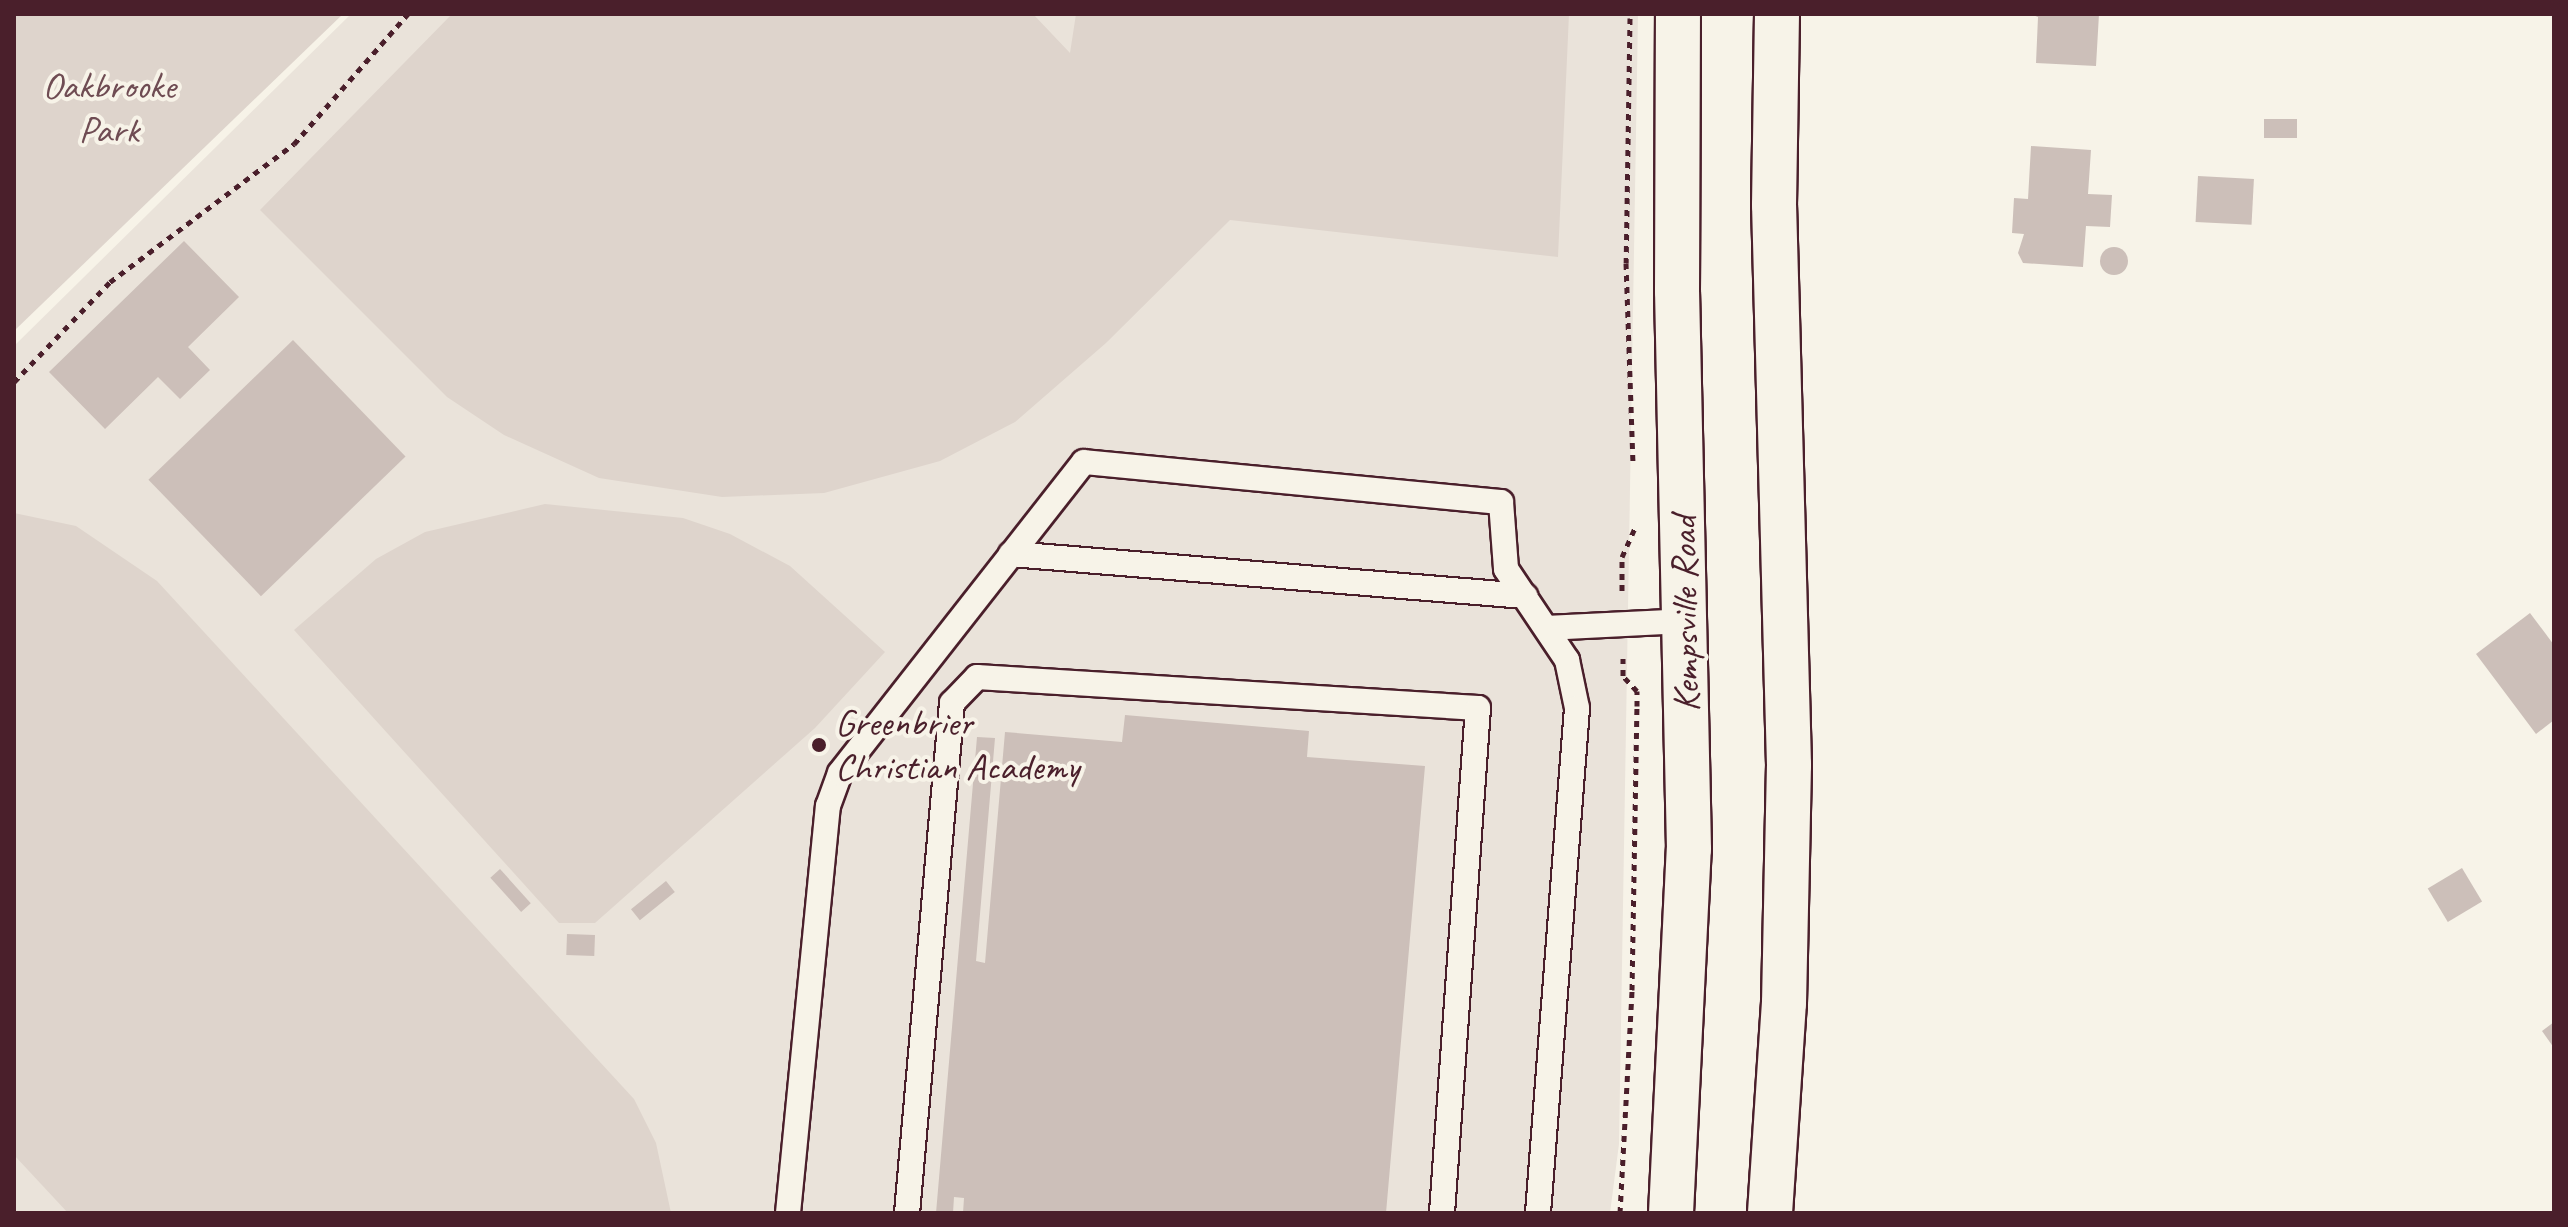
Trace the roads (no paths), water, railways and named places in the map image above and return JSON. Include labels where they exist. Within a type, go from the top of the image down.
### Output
[{"type":"main road","name":"Kempsville Road","points":[[1671,1213],[1689,865],[1687,621],[1677,307],[1678,14]]},
{"type":"main road","points":[[1770,1213],[1784,1003],[1789,765],[1774,205],[1777,14]]},
{"type":"lane","points":[[788,1213],[828,806],[840,773],[1084,462],[1501,502],[1506,569],[1567,660],[1577,708],[1538,1213]]},
{"type":"lane","points":[[1011,554],[1525,596]]},
{"type":"lane","points":[[1548,628],[1687,621]]},
{"type":"lane","points":[[907,1213],[952,703],[977,677],[1478,708],[1442,1213]]},
{"type":"place","name":"Greenbrier Christian Academy","points":[[819,745]]},
{"type":"park label","name":"Oakbrooke Park","points":[[109,108]]}]
